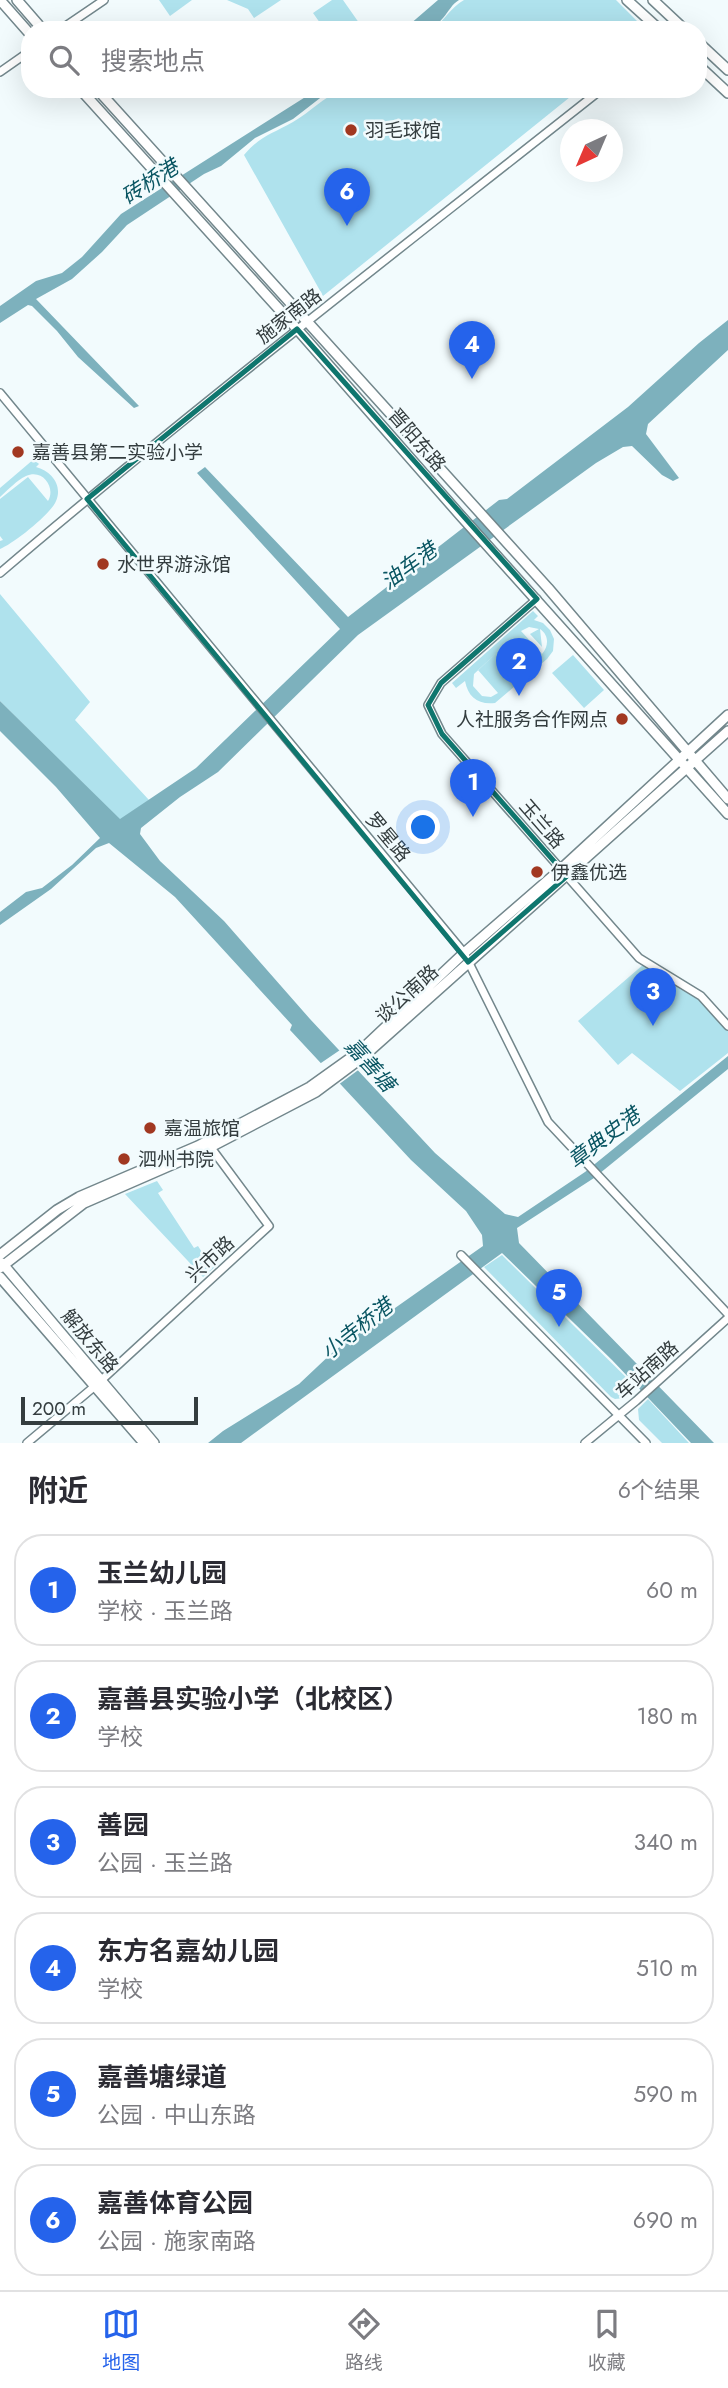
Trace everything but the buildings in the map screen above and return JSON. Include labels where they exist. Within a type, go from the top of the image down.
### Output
[{"type":"main road","points":[[0,0],[21,24]]},
{"type":"main road","points":[[17,0],[35,21]]},
{"type":"main road","points":[[628,0],[650,21]]},
{"type":"main road","points":[[653,0],[673,21]]},
{"type":"main road","points":[[707,50],[728,70]]},
{"type":"main road","points":[[707,73],[728,93]]},
{"type":"main road","name":"晋阳东路","points":[[88,98],[728,814]]},
{"type":"main road","name":"晋阳东路","points":[[105,98],[509,544],[728,799]]},
{"type":"main road","name":"谈公南路","points":[[564,872],[728,715]]},
{"type":"main road","name":"谈公南路","points":[[1,1262],[57,1210],[79,1197],[208,1144],[313,1089],[361,1054],[466,958],[728,731]]},
{"type":"main road","name":"解放东路","points":[[1,1262],[144,1443]]},
{"type":"main road","name":"解放东路","points":[[0,1277],[154,1443]]},
{"type":"street","points":[[73,21],[104,0]]},
{"type":"street","points":[[0,72],[21,57]]},
{"type":"street","name":"施家南路","points":[[0,573],[87,499],[297,330],[591,98]]},
{"type":"street","name":"罗星路","points":[[0,393],[466,958],[548,1122],[728,1316]]},
{"type":"street","name":"玉兰路","points":[[537,599],[441,683],[428,705],[442,734],[639,958],[701,996],[728,1026]]},
{"type":"street","name":"兴市路","points":[[98,1383],[269,1226],[208,1144]]},
{"type":"street","points":[[461,1255],[646,1443]]},
{"type":"street","name":"车站南路","points":[[585,1443],[636,1401],[728,1316]]},
{"type":"street","points":[[27,1443],[98,1383]]},
{"type":"highlighted area","points":[[297,329],[537,599],[441,683],[428,705],[442,734],[567,876],[468,962],[87,499]]},
{"type":"shaded area","points":[[159,0],[192,0],[170,16]]},
{"type":"shaded area","points":[[227,0],[281,0],[254,18],[248,9]]},
{"type":"shaded area","points":[[332,0],[343,0],[358,21],[319,21],[313,13]]},
{"type":"shaded area","points":[[438,0],[459,0],[440,21],[414,21]]},
{"type":"shaded area","points":[[464,0],[616,0],[637,21],[441,21]]},
{"type":"shaded area","points":[[304,98],[320,98],[293,119],[255,138],[221,166],[204,174],[127,225],[72,279],[36,299],[139,406],[134,408],[78,357],[32,306],[28,305],[0,323],[0,306],[36,281],[62,273],[82,257],[121,214]]},
{"type":"shaded area","points":[[326,98],[569,98],[323,296],[244,155],[261,139],[293,122]]},
{"type":"shaded area","points":[[728,320],[728,350],[648,424],[646,434],[679,478],[673,481],[662,475],[632,446],[623,447],[596,463],[358,635],[218,772],[180,797],[141,828],[140,834],[160,861],[224,921],[310,1019],[435,1153],[505,1214],[518,1217],[585,1172],[728,1056],[728,1069],[594,1178],[517,1228],[519,1243],[714,1443],[691,1443],[612,1360],[502,1253],[241,1443],[208,1443],[299,1384],[334,1351],[483,1246],[482,1235],[466,1211],[411,1160],[290,1030],[292,1025],[175,897],[109,843],[96,848],[51,889],[0,925],[0,912],[26,892],[42,888],[72,865],[100,838],[56,787],[0,731],[0,701],[120,819],[196,768],[340,629],[197,473],[205,467],[348,617],[499,500],[507,499],[628,407]]},
{"type":"shaded area","points":[[34,459],[39,464],[36,467],[51,475],[57,484],[56,501],[31,528],[0,549],[0,541],[3,540],[0,536],[0,499],[28,477],[48,501],[50,496],[49,485],[43,477],[32,474],[19,480],[0,497],[0,488]]},
{"type":"shaded area","points":[[0,594],[90,702],[75,720],[149,800],[120,820],[0,701]]},
{"type":"shaded area","points":[[533,611],[538,616],[534,620],[543,623],[550,630],[554,639],[553,651],[547,659],[495,703],[484,703],[475,699],[465,681],[456,688],[452,683]],"holes":[[[529,627],[539,629],[530,634],[542,647],[540,629],[545,634],[547,644],[542,654],[521,631]],[[478,670],[498,693],[491,697],[482,696],[473,686],[474,674]]]},
{"type":"shaded area","points":[[573,655],[604,690],[584,708],[552,673]]},
{"type":"shaded area","points":[[644,964],[699,998],[728,1030],[728,1053],[680,1091],[632,1053],[618,1065],[578,1021]]},
{"type":"shaded area","points":[[157,1181],[163,1190],[158,1193],[194,1248],[198,1246],[205,1257],[208,1255],[216,1266],[203,1277],[125,1194]]},
{"type":"shaded area","points":[[502,1255],[637,1388],[625,1398],[611,1397],[484,1267]]},
{"type":"shaded area","points":[[648,1399],[689,1443],[662,1443],[639,1420],[638,1409]]},
{"type":"pier","points":[[343,1048],[361,1068],[338,1085],[318,1065]]},
{"type":"place","name":"羽毛球馆","points":[[351,130]]},
{"type":"place","name":"嘉善体育公园","points":[[347,226]]},
{"type":"place","name":"东方名嘉幼儿园","points":[[472,379]]},
{"type":"place","name":"嘉善县第二实验小学","points":[[18,452]]},
{"type":"place","name":"水世界游泳馆","points":[[103,564]]},
{"type":"place","name":"嘉善县实验小学（北校区）","points":[[519,696]]},
{"type":"place","name":"人社服务合作网点","points":[[622,719]]},
{"type":"place","name":"玉兰幼儿园","points":[[473,817]]},
{"type":"place","name":"伊鑫优选","points":[[537,872]]},
{"type":"place","name":"善园","points":[[653,1026]]},
{"type":"place","name":"嘉温旅馆","points":[[150,1128]]},
{"type":"place","name":"泗州书院","points":[[124,1159]]},
{"type":"place","name":"嘉善塘绿道","points":[[559,1327]]},
{"type":"water label","name":"砖桥港","points":[[150,182]]},
{"type":"water label","name":"油车港","points":[[409,566]]},
{"type":"water label","name":"嘉善塘","points":[[370,1065]]},
{"type":"water label","name":"章典史港","points":[[604,1138]]},
{"type":"water label","name":"小寺桥港","points":[[357,1329]]}]
